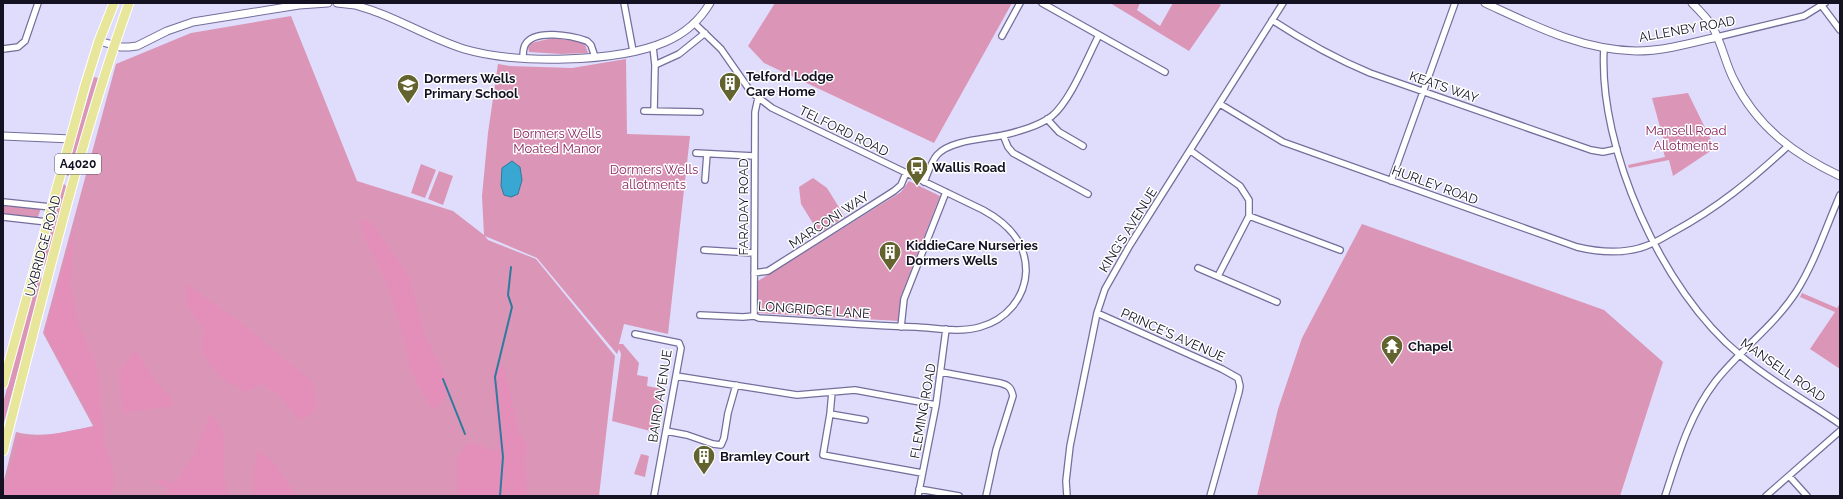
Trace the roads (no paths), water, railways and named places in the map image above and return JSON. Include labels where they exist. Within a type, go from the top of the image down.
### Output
[{"type":"main road","name":"UXBRIDGE ROAD","points":[[3,384],[85,86],[99,41],[114,3]]},
{"type":"main road","name":"UXBRIDGE ROAD","points":[[3,451],[6,432],[73,182],[114,45],[129,3]]},
{"type":"main road","name":"A4020","points":[[59,178],[73,182]]},
{"type":"main road","points":[[32,276],[39,269],[43,270],[48,276],[47,281]]},
{"type":"street","points":[[3,49],[18,47],[25,41],[38,3]]},
{"type":"street","points":[[99,41],[124,47],[137,46],[171,29],[203,20],[299,5],[328,3]]},
{"type":"street","points":[[337,3],[371,10],[464,49],[487,54],[523,58],[569,59],[594,57],[653,47],[674,38],[694,23],[710,3]]},
{"type":"street","points":[[624,3],[633,51]]},
{"type":"street","points":[[1002,36],[1020,3]]},
{"type":"street","points":[[1042,3],[1165,72]]},
{"type":"street","name":"KING'S AVENUE","points":[[1067,496],[1066,482],[1070,446],[1098,313],[1105,289],[1116,269],[1283,3]]},
{"type":"street","points":[[1391,181],[1455,3]]},
{"type":"street","name":"ALLENBY ROAD","points":[[1485,3],[1562,37],[1604,48],[1637,51],[1693,43],[1804,16],[1824,4]]},
{"type":"street","points":[[1692,3],[1711,25],[1726,62],[1743,97],[1764,124],[1788,146],[1803,157],[1840,176]]},
{"type":"street","points":[[1824,4],[1840,30]]},
{"type":"street","name":"KEATS WAY","points":[[1272,20],[1304,41],[1335,58],[1423,92],[1591,150],[1603,152],[1617,149]]},
{"type":"street","name":"TELFORD ROAD","points":[[694,23],[721,49],[745,85],[758,98],[786,115],[992,214],[1010,229],[1018,240],[1023,251],[1026,271],[1020,297],[998,320],[976,328],[946,329]]},
{"type":"street","points":[[655,64],[679,54],[705,33]]},
{"type":"street","points":[[523,58],[525,46],[528,42],[540,37],[557,34],[587,41],[591,45],[594,57]]},
{"type":"street","points":[[924,182],[937,156],[943,150],[961,143],[1003,135],[1026,128],[1047,119],[1065,100],[1099,35]]},
{"type":"street","points":[[653,47],[655,64],[654,111]]},
{"type":"street","name":"MANSELL ROAD","points":[[1604,48],[1606,90],[1617,149],[1636,206],[1653,243],[1671,274],[1700,314],[1739,355],[1840,424]]},
{"type":"street","name":"FARADAY ROAD","points":[[754,316],[754,156],[755,112],[758,98]]},
{"type":"street","name":"HURLEY ROAD","points":[[1220,104],[1283,142],[1576,247],[1599,252],[1640,248],[1653,243],[1704,215],[1745,185],[1788,146]]},
{"type":"street","points":[[644,111],[700,112]]},
{"type":"street","points":[[1047,119],[1059,132],[1083,146]]},
{"type":"street","points":[[1003,135],[1008,148],[1013,153],[1088,194]]},
{"type":"street","points":[[3,136],[71,139]]},
{"type":"street","points":[[1191,151],[1240,186],[1249,200],[1250,216],[1218,276]]},
{"type":"street","points":[[696,153],[754,156]]},
{"type":"street","points":[[705,180],[707,154]]},
{"type":"street","name":"MARCONI WAY","points":[[754,273],[768,271],[779,265],[894,192],[901,185],[906,174]]},
{"type":"street","points":[[902,327],[904,299],[946,192]]},
{"type":"street","points":[[1665,496],[1684,440],[1700,404],[1715,382],[1772,322],[1796,292],[1812,261],[1840,195]]},
{"type":"street","points":[[3,202],[51,206]]},
{"type":"street","points":[[1250,216],[1340,250]]},
{"type":"street","points":[[3,217],[47,222]]},
{"type":"street","points":[[704,250],[754,253]]},
{"type":"street","points":[[1198,268],[1277,302]]},
{"type":"street","name":"PRINCE'S AVENUE","points":[[1098,313],[1222,369],[1238,378],[1240,386],[1239,392],[1210,496]]},
{"type":"street","name":"LONGRIDGE LANE","points":[[700,316],[754,316],[759,318],[946,329]]},
{"type":"street","name":"FLEMING ROAD","points":[[918,496],[936,405],[946,329]]},
{"type":"street","name":"BAIRD AVENUE","points":[[636,334],[678,343],[681,348],[654,496]]},
{"type":"street","points":[[941,372],[1007,384],[1012,389],[1013,396],[996,450],[986,496]]},
{"type":"street","points":[[676,376],[797,395],[855,390],[936,405]]},
{"type":"street","points":[[666,431],[687,435],[713,444],[721,445],[724,438],[728,413],[736,385]]},
{"type":"street","points":[[832,392],[823,455],[922,473]]},
{"type":"street","points":[[830,414],[865,420]]},
{"type":"street","points":[[1766,496],[1840,431]]},
{"type":"street","points":[[1789,476],[1807,496]]},
{"type":"street","points":[[919,489],[959,496]]},
{"type":"water","points":[[512,161],[520,167],[522,180],[518,194],[511,197],[504,195],[501,186],[502,168]]},
{"type":"waterway","points":[[500,496],[503,457],[495,377],[512,307],[508,295],[511,267]]},
{"type":"waterway","points":[[443,379],[465,434]]},
{"type":"place","name":"Telford Lodge Care Home","points":[[730,102]]},
{"type":"place","name":"Dormers Wells Primary School","points":[[408,104]]},
{"type":"place","name":"Wallis Road","points":[[917,186]]},
{"type":"place","name":"KiddieCare Nurseries Dormers Wells","points":[[890,272]]},
{"type":"place","name":"Chapel","points":[[1392,366]]},
{"type":"place","name":"Bramley Court","points":[[704,476]]},
{"type":"park label","name":"Mansell Road Allotments","points":[[1686,138]]},
{"type":"park label","name":"Dormers Wells Moated Manor","points":[[557,140]]},
{"type":"park label","name":"Dormers Wells allotments","points":[[654,176]]}]
